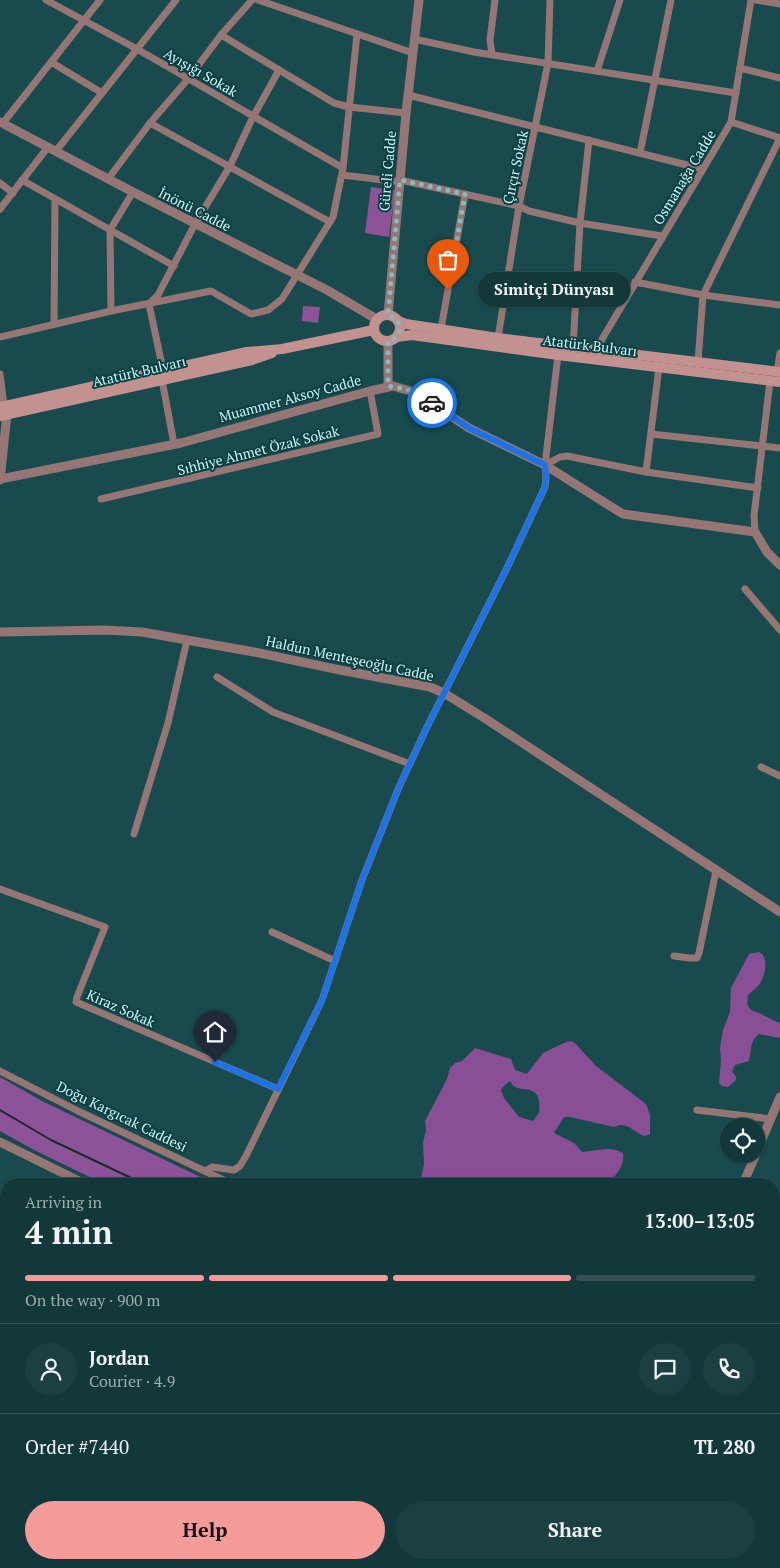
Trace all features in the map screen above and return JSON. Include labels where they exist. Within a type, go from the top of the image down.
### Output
[{"type":"main road","points":[[388,315],[398,321],[400,329],[392,339],[377,337],[374,330],[378,320],[388,315]]},
{"type":"main road","name":"Atatürk Bulvarı","points":[[398,321],[406,324],[498,338],[698,362],[777,377]]},
{"type":"main road","name":"Atatürk Bulvarı","points":[[3,411],[162,375],[246,352],[282,349],[374,330]]},
{"type":"main road","name":"Atatürk Bulvarı","points":[[392,339],[412,335],[659,368],[777,377]]},
{"type":"street","name":"Ayışığı Sokak","points":[[46,0],[137,49],[343,171],[520,206],[529,211],[580,223],[662,236]]},
{"type":"street","points":[[2,122],[100,0]]},
{"type":"street","points":[[0,209],[22,180],[102,93],[176,0]]},
{"type":"street","points":[[108,179],[150,123],[188,79],[221,35],[252,0]]},
{"type":"street","points":[[258,0],[413,53]]},
{"type":"street","name":"Güreli Cadde","points":[[388,315],[406,113],[419,0]]},
{"type":"street","points":[[492,54],[490,40],[495,0]]},
{"type":"street","name":"Çırçır Sokak","points":[[498,338],[520,206],[548,63],[550,0]]},
{"type":"street","points":[[597,71],[620,0]]},
{"type":"street","points":[[640,153],[671,0]]},
{"type":"street","name":"Osmanağa Cadde","points":[[596,350],[731,122],[751,0]]},
{"type":"street","points":[[756,0],[780,4]]},
{"type":"street","points":[[0,337],[111,311],[211,291],[251,314],[268,310],[282,299],[333,217],[343,171],[357,34]]},
{"type":"street","points":[[221,35],[334,103],[349,107],[406,113]]},
{"type":"street","points":[[414,39],[492,54],[736,93]]},
{"type":"street","points":[[51,62],[102,93]]},
{"type":"street","points":[[740,68],[780,78]]},
{"type":"street","points":[[149,304],[158,295],[195,224],[230,166],[278,70]]},
{"type":"street","points":[[408,95],[703,169]]},
{"type":"street","name":"İnönü Cadde","points":[[2,122],[133,192],[327,290],[378,320]]},
{"type":"street","points":[[698,362],[703,295],[780,138],[731,122]]},
{"type":"street","points":[[150,123],[330,222]]},
{"type":"street","points":[[573,348],[580,223],[589,140]]},
{"type":"street","points":[[22,180],[174,266]]},
{"type":"street","points":[[0,183],[13,192]]},
{"type":"street","points":[[111,311],[110,230],[133,192]]},
{"type":"street","points":[[441,329],[465,194]]},
{"type":"street","points":[[54,324],[55,198]]},
{"type":"street","points":[[635,282],[703,295],[780,305]]},
{"type":"street","points":[[506,288],[576,296]]},
{"type":"street","points":[[149,304],[174,444]]},
{"type":"street","points":[[388,386],[392,339]]},
{"type":"street","points":[[780,353],[777,377],[762,446],[754,516],[755,532],[767,552],[780,565]]},
{"type":"street","points":[[205,1171],[209,1167],[231,1170],[240,1166],[315,1016],[362,880],[390,807],[545,487],[545,465],[558,355]]},
{"type":"street","points":[[646,472],[659,368]]},
{"type":"street","points":[[0,374],[3,411],[0,480]]},
{"type":"street","name":"Muammer Aksoy Cadde","points":[[0,480],[174,444],[388,386],[414,392],[469,428],[545,465],[623,514],[755,532]]},
{"type":"street","name":"Sıhhiye Ahmet Özak Sokak","points":[[101,499],[378,434],[370,391]]},
{"type":"street","points":[[651,434],[780,448]]},
{"type":"street","points":[[545,465],[560,457],[567,456],[646,472],[758,488]]},
{"type":"street","points":[[745,589],[780,630]]},
{"type":"street","name":"Haldun Menteşeoğlu Cadde","points":[[0,632],[104,630],[142,632],[422,685],[444,693],[780,912]]},
{"type":"street","points":[[134,834],[168,723],[187,640]]},
{"type":"street","points":[[218,677],[273,712],[410,764]]},
{"type":"street","points":[[761,767],[780,776]]},
{"type":"street","points":[[674,956],[693,959],[697,958],[699,954],[716,870]]},
{"type":"street","name":"Kiraz Sokak","points":[[0,889],[105,927],[76,1002],[278,1089]]},
{"type":"street","points":[[272,932],[335,961]]},
{"type":"street","name":"Doğu Kargıcak Caddesi","points":[[0,1071],[220,1178]]},
{"type":"street","points":[[765,1138],[776,1120],[780,1098]]},
{"type":"street","points":[[697,1110],[776,1120]]},
{"type":"street","points":[[0,1142],[73,1178]]},
{"type":"street","points":[[746,1178],[752,1163]]},
{"type":"shaded area","points":[[371,187],[395,190],[389,237],[365,233]]},
{"type":"shaded area","points":[[303,306],[320,307],[318,323],[302,321]]},
{"type":"shaded area","points":[[759,952],[765,963],[763,978],[758,986],[748,995],[747,1001],[751,1010],[780,1023],[780,1038],[759,1034],[752,1043],[749,1061],[735,1065],[732,1071],[736,1080],[728,1087],[722,1086],[719,1083],[720,1048],[723,1030],[730,1012],[731,988],[749,954]]},
{"type":"shaded area","points":[[570,1041],[575,1043],[596,1066],[646,1104],[650,1115],[650,1134],[645,1136],[627,1126],[619,1125],[614,1127],[570,1117],[564,1117],[554,1133],[574,1143],[582,1152],[613,1149],[623,1153],[623,1162],[617,1174],[613,1178],[421,1178],[424,1164],[423,1142],[426,1131],[425,1121],[447,1079],[450,1068],[455,1063],[462,1061],[475,1048],[511,1059],[515,1070],[527,1074],[543,1053]],"holes":[[[510,1081],[513,1086],[529,1090],[537,1095],[539,1113],[533,1121],[519,1117],[504,1098],[501,1090]]]},
{"type":"shaded area","points":[[0,1077],[42,1101],[202,1178],[92,1178],[0,1131]]},
{"type":"waterway","points":[[0,1110],[51,1140],[131,1178]]},
{"type":"way so far","points":[[432,403],[414,392],[388,386],[388,342],[397,337],[400,329],[398,321],[388,315],[400,180],[465,194],[448,290]]},
{"type":"place","name":"Simitçi Dünyası","points":[[448,290]]},
{"type":"route","points":[[215,1062],[278,1089],[322,1000],[362,880],[390,807],[427,727],[460,664],[545,487],[545,465],[469,428],[432,403]]}]
